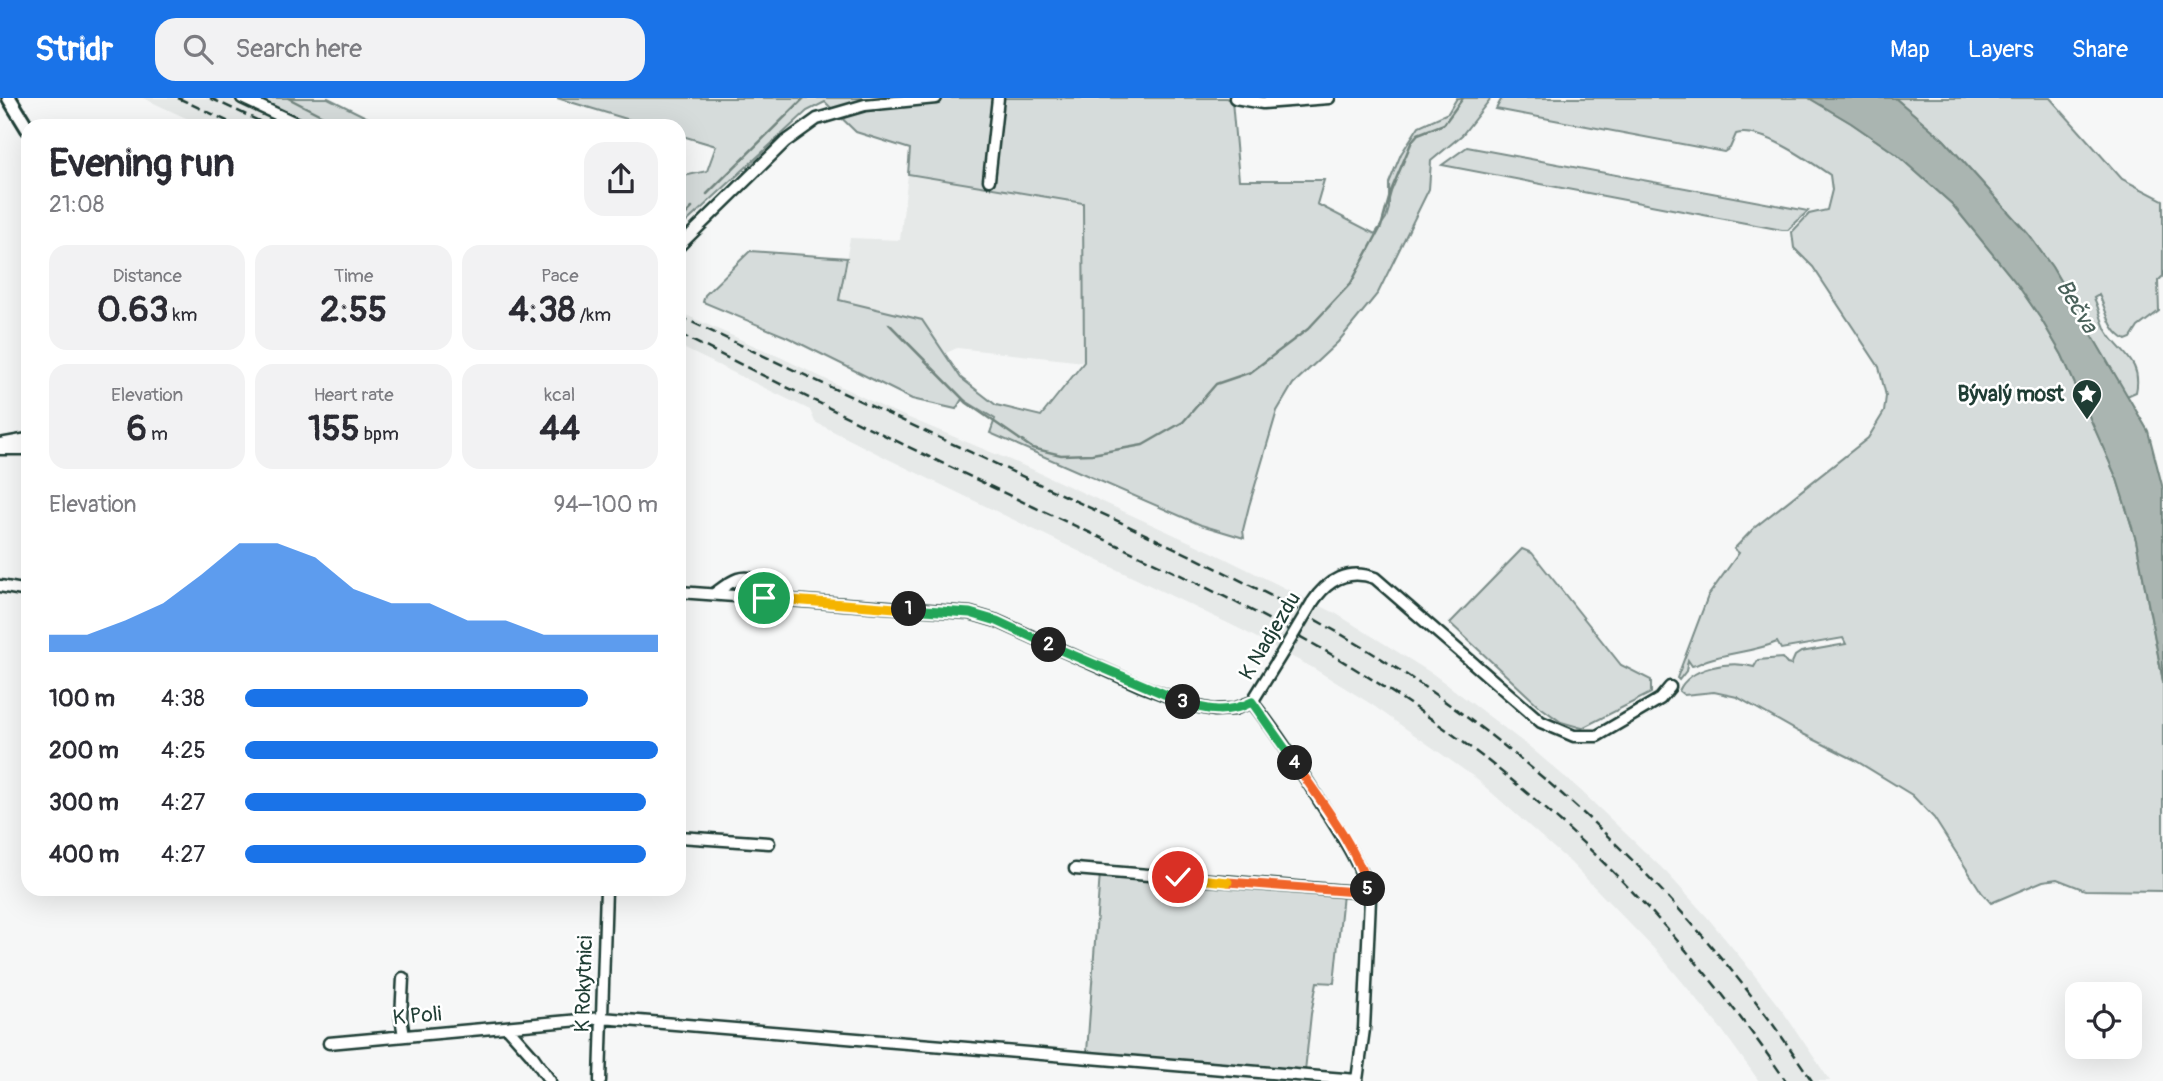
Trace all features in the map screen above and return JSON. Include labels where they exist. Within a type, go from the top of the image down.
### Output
[{"type":"street","points":[[9,98],[22,119]]},
{"type":"street","points":[[242,98],[287,119]]},
{"type":"street","points":[[686,239],[785,142],[817,119],[865,105],[936,98]]},
{"type":"street","points":[[989,180],[998,98]]},
{"type":"street","points":[[1235,98],[1263,103],[1329,98]]},
{"type":"street","points":[[0,446],[5,441],[21,440]]},
{"type":"street","points":[[0,446],[21,448]]},
{"type":"street","name":"K Nadjezdu","points":[[686,592],[970,613],[997,621],[1091,664],[1194,706],[1224,710],[1252,702],[1323,588],[1337,578],[1359,574],[1375,578],[1541,722],[1574,736],[1597,736],[1660,699],[1670,687]]},
{"type":"street","points":[[714,594],[743,576],[759,582],[764,598]]},
{"type":"street","points":[[0,586],[21,590]]},
{"type":"street","points":[[1075,869],[1369,893],[1363,871],[1350,849],[1283,742],[1252,702]]},
{"type":"street","points":[[686,837],[769,843]]},
{"type":"street","name":"K Poli","points":[[329,1042],[602,1018],[1357,1080],[1364,1029],[1369,893]]},
{"type":"street","name":"K Rokytnici","points":[[600,1081],[606,896]]},
{"type":"street","points":[[403,978],[401,1018],[404,1036]]},
{"type":"street","points":[[507,1027],[550,1081]]},
{"type":"shaded area","points":[[143,98],[229,98],[274,119],[188,119]]},
{"type":"shaded area","points":[[256,98],[328,98],[370,119],[301,119]]},
{"type":"shaded area","points":[[557,98],[1226,98],[1232,101],[1239,180],[1324,180],[1317,204],[1375,234],[1389,208],[1389,183],[1401,154],[1419,126],[1448,113],[1457,98],[1491,98],[1462,135],[1431,161],[1429,189],[1378,293],[1338,342],[1293,384],[1277,411],[1249,506],[1243,530],[1244,538],[1201,525],[990,433],[995,419],[962,399],[956,409],[912,399],[787,337],[703,302],[705,295],[750,251],[847,258],[839,300],[922,320],[961,378],[996,405],[1041,416],[1084,362],[1083,203],[908,174],[910,149],[856,132],[825,102],[807,111],[686,223],[686,176],[707,171],[716,146],[686,137],[686,119],[627,119]]},
{"type":"shaded area","points":[[1502,98],[1809,98],[1896,154],[1952,204],[2017,284],[2062,355],[2117,479],[2136,540],[2163,681],[2163,891],[2085,890],[2057,879],[2043,881],[1991,903],[1934,818],[1912,795],[1853,759],[1737,697],[1714,692],[1684,695],[1679,691],[1692,676],[1712,667],[1734,664],[1754,667],[1758,660],[1782,658],[1791,665],[1795,656],[1801,652],[1846,644],[1843,638],[1781,649],[1777,642],[1716,657],[1692,666],[1688,660],[1686,671],[1679,680],[1677,678],[1708,596],[1739,553],[1734,549],[1754,528],[1868,438],[1884,412],[1886,396],[1879,367],[1813,267],[1794,248],[1792,232],[1809,214],[1827,210],[1832,190],[1830,175],[1784,146],[1759,135],[1736,134],[1730,148],[1724,152],[1496,109]]},
{"type":"shaded area","points":[[1809,98],[1895,98],[1944,140],[2028,234],[2052,267],[2148,431],[2163,489],[2163,681],[2136,540],[2117,479],[2062,355],[2041,319],[2017,284],[1952,204],[1896,154]]},
{"type":"shaded area","points":[[1895,98],[2050,98],[2122,179],[2163,200],[2163,276],[2158,281],[2159,311],[2126,340],[2112,326],[2099,295],[2094,298],[2106,330],[2133,364],[2137,381],[2136,392],[2127,396],[2052,267],[2028,234],[1944,140]]},
{"type":"shaded area","points":[[1467,147],[1808,211],[1788,230],[1782,230],[1442,165]]},
{"type":"shaded area","points":[[908,174],[1084,203],[1084,362],[957,348],[944,354],[922,320],[839,300],[850,238],[900,240]]},
{"type":"shaded area","points":[[686,315],[885,408],[1029,468],[1214,553],[1335,613],[1433,674],[1531,748],[1579,789],[1666,872],[1745,963],[1784,1013],[1830,1081],[1759,1081],[1722,1030],[1660,955],[1571,863],[1474,777],[1371,704],[1313,668],[1242,630],[815,422],[810,410],[686,349]]},
{"type":"shaded area","points":[[1522,549],[1532,553],[1621,665],[1651,680],[1651,693],[1582,728],[1561,722],[1539,706],[1450,623]]},
{"type":"shaded area","points":[[1100,873],[1343,894],[1334,983],[1317,982],[1305,1071],[1087,1052]]},
{"type":"waterway","points":[[288,98],[328,119]]},
{"type":"waterway","points":[[707,194],[804,98]]},
{"type":"waterway","points":[[889,324],[967,403],[1032,448],[1061,455],[1092,454],[1143,445],[1183,422],[1216,384],[1251,372],[1308,329],[1351,283],[1381,227],[1391,191],[1412,141],[1418,134],[1444,124],[1463,98]]},
{"type":"waterway","points":[[686,214],[692,208]]},
{"type":"railway","points":[[178,98],[223,119]]},
{"type":"railway","points":[[210,98],[255,119]]},
{"type":"railway","points":[[686,319],[1202,561],[1318,621],[1393,666],[1513,753],[1570,801],[1624,852],[1676,906],[1724,962],[1770,1020],[1812,1081]]},
{"type":"railway","points":[[686,337],[1268,619],[1314,644],[1402,699],[1511,780],[1563,824],[1612,871],[1704,972],[1786,1081]]},
{"type":"place","name":"Bývalý most","points":[[2087,421]]},
{"type":"route","points":[[764,598],[970,613],[997,621],[1091,664],[1194,706],[1224,710],[1252,702],[1283,742],[1350,849],[1363,871],[1369,893],[1178,877]]},
{"type":"water label","name":"Bečva","points":[[2077,306]]}]
